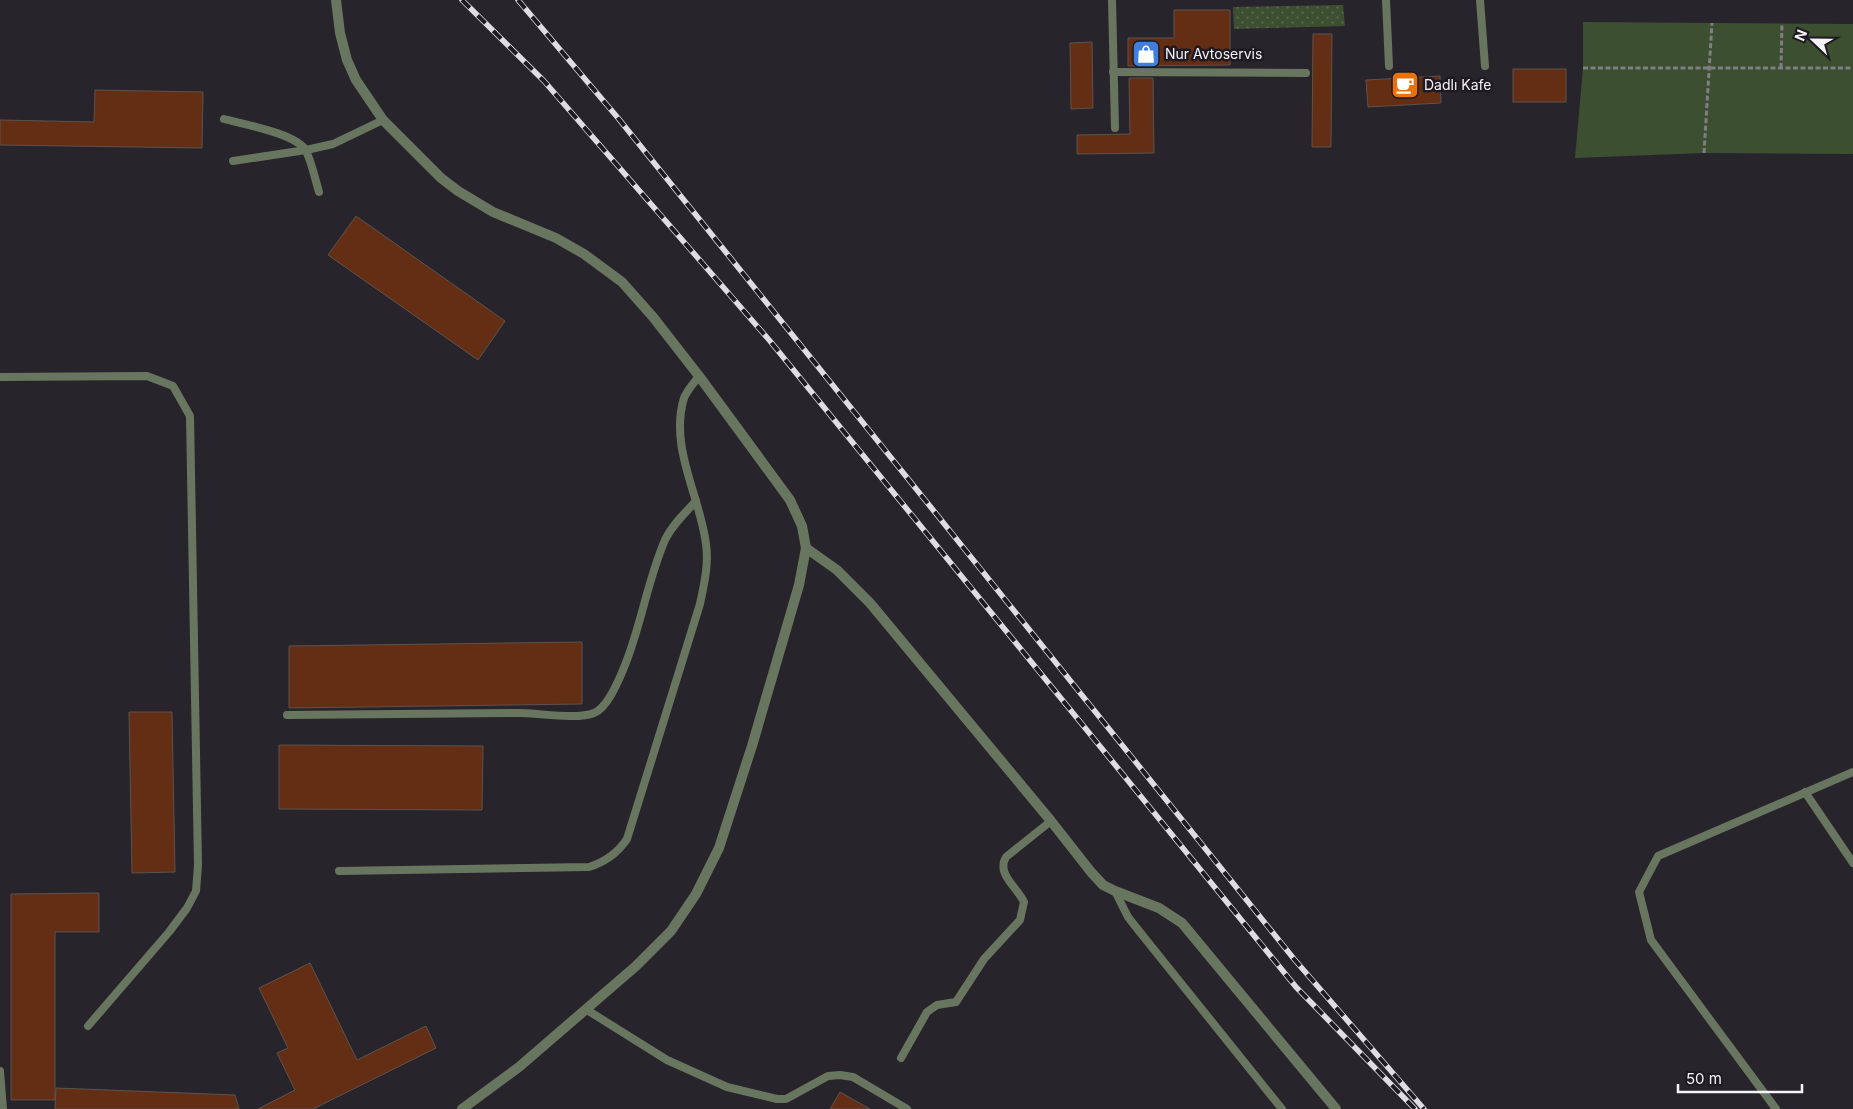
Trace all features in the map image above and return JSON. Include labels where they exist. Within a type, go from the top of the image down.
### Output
[{"type":"street","points":[[336,0],[346,60],[356,80],[382,120],[441,178],[458,191],[493,212],[556,238],[584,254],[622,282],[653,317],[699,376],[790,500],[802,526],[806,548],[799,585],[752,746],[719,848],[696,894],[671,931],[636,966],[587,1010],[519,1066],[462,1109]]},
{"type":"street","points":[[806,548],[837,570],[870,603],[1091,872],[1104,885],[1159,908],[1182,923],[1336,1109]]},
{"type":"lane","points":[[1112,0],[1115,128]]},
{"type":"lane","points":[[1386,0],[1389,66]]},
{"type":"lane","points":[[1480,0],[1485,66]]},
{"type":"lane","points":[[1113,72],[1306,73]]},
{"type":"lane","points":[[224,119],[286,137],[301,144],[306,150],[319,192]]},
{"type":"lane","points":[[233,161],[333,144],[382,120]]},
{"type":"lane","points":[[0,378],[147,376],[173,386],[190,416],[198,865],[196,891],[187,908],[169,932],[88,1026]]},
{"type":"lane","points":[[339,871],[588,868],[603,862],[620,850],[627,840],[700,604],[708,570],[706,543],[680,437],[681,415],[685,396],[699,376]]},
{"type":"lane","points":[[287,715],[534,713],[578,716],[596,713],[609,699],[623,670],[637,632],[665,539],[676,523],[696,501]]},
{"type":"lane","points":[[1776,1109],[1651,940],[1639,892],[1658,856],[1853,772]]},
{"type":"lane","points":[[1805,792],[1853,863]]},
{"type":"lane","points":[[901,1058],[928,1012],[937,1005],[956,1002],[984,960],[1020,920],[1024,902],[1005,875],[1002,868],[1003,862],[1006,857],[1051,821]]},
{"type":"lane","points":[[1115,891],[1128,916],[1139,931],[1282,1109]]},
{"type":"lane","points":[[587,1010],[667,1060],[728,1087],[777,1099],[786,1099],[828,1076],[840,1075],[853,1077],[907,1109]]},
{"type":"lane","points":[[0,1071],[3,1109]]},
{"type":"path","points":[[1704,153],[1712,23]]},
{"type":"path","points":[[1781,68],[1782,23]]},
{"type":"path","points":[[1583,68],[1853,68]]},
{"type":"green space","points":[[1343,5],[1345,26],[1234,29],[1233,7]]},
{"type":"green space","points":[[1583,22],[1853,24],[1853,154],[1704,153],[1575,158],[1583,68]]},
{"type":"building","points":[[1174,10],[1230,10],[1230,65],[1128,66],[1128,38],[1174,38]]},
{"type":"building","points":[[1313,34],[1332,34],[1331,147],[1312,147]]},
{"type":"building","points":[[1092,42],[1093,108],[1071,109],[1070,43]]},
{"type":"building","points":[[1513,69],[1566,69],[1566,102],[1513,102]]},
{"type":"building","points":[[1440,76],[1441,103],[1368,107],[1366,80]]},
{"type":"building","points":[[1129,78],[1153,78],[1154,153],[1077,154],[1077,135],[1130,134]]},
{"type":"building","points":[[95,90],[203,92],[202,148],[0,145],[0,120],[94,122]]},
{"type":"building","points":[[356,216],[505,321],[478,360],[328,255]]},
{"type":"building","points":[[582,642],[582,704],[289,708],[289,646]]},
{"type":"building","points":[[129,712],[172,712],[175,872],[132,873]]},
{"type":"building","points":[[279,745],[483,746],[482,810],[279,809]]},
{"type":"building","points":[[99,893],[99,932],[55,932],[55,1100],[11,1100],[11,894]]},
{"type":"building","points":[[310,963],[357,1060],[426,1026],[436,1048],[313,1109],[258,1109],[295,1090],[277,1053],[288,1048],[259,988]]},
{"type":"building","points":[[56,1088],[235,1095],[239,1109],[55,1109]]},
{"type":"building","points":[[840,1092],[870,1109],[830,1109]]},
{"type":"railway","points":[[462,0],[544,81],[770,341],[1296,987],[1415,1109]]},
{"type":"railway","points":[[518,0],[618,118],[1294,959],[1424,1109]]},
{"type":"place","name":"Nur Avtoservis","points":[[1146,54]]},
{"type":"place","name":"Dadlı Kafe","points":[[1405,85]]}]
